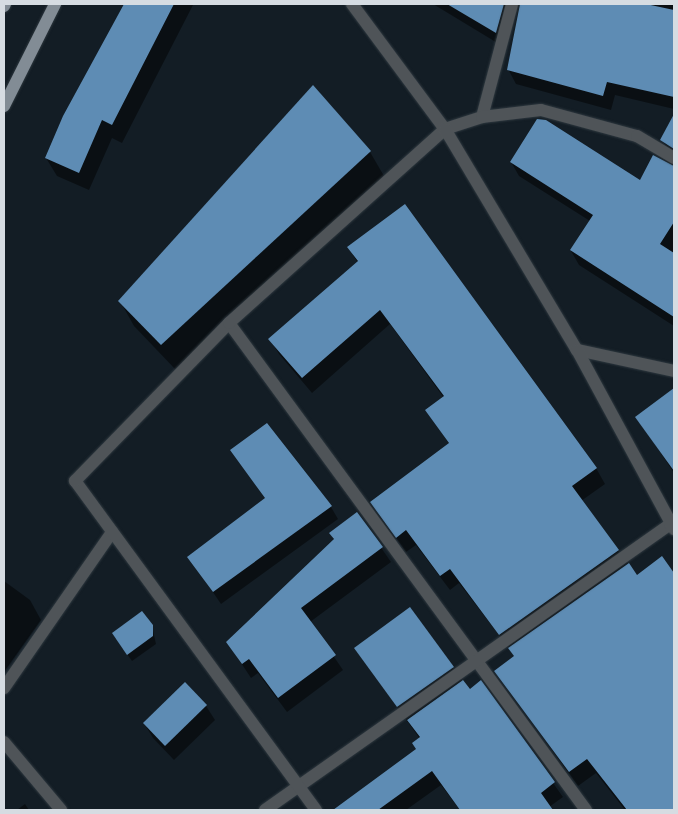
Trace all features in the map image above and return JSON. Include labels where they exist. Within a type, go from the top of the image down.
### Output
[{"type":"main road","points":[[4,106],[55,4]]},
{"type":"street","points":[[265,810],[296,785],[673,526],[577,350],[445,129],[352,4]]},
{"type":"street","points":[[482,117],[512,4]]},
{"type":"street","points":[[316,810],[75,481],[229,323],[445,129],[482,117],[541,110],[637,136],[674,158]]},
{"type":"street","points":[[229,323],[586,810]]},
{"type":"street","points":[[577,350],[674,371]]},
{"type":"street","points":[[4,688],[112,532]]},
{"type":"street","points":[[4,742],[61,810]]},
{"type":"building","points":[[124,4],[174,4],[112,125],[102,120],[79,173],[45,158],[63,116]]},
{"type":"building","points":[[447,4],[504,4],[496,33]]},
{"type":"building","points":[[520,4],[646,4],[674,10],[674,97],[607,82],[603,96],[507,70]]},
{"type":"building","points":[[313,85],[371,151],[161,345],[118,301]]},
{"type":"building","points":[[674,114],[674,149],[660,140]]},
{"type":"building","points":[[537,119],[546,120],[640,180],[653,155],[674,166],[674,222],[660,244],[674,253],[674,317],[570,250],[593,215],[510,162]]},
{"type":"building","points":[[405,204],[597,468],[572,486],[619,550],[499,635],[450,569],[440,576],[406,530],[396,538],[370,502],[449,443],[425,410],[444,396],[380,310],[302,378],[268,339],[358,261],[347,247]]},
{"type":"building","points":[[674,388],[674,471],[635,417]]},
{"type":"building","points":[[267,423],[332,506],[213,592],[187,557],[265,498],[230,450]]},
{"type":"building","points":[[357,512],[383,547],[301,608],[336,655],[278,698],[249,659],[242,664],[226,642],[334,539],[329,533]]},
{"type":"building","points":[[662,556],[674,573],[674,810],[627,810],[587,759],[569,772],[494,671],[514,656],[508,648],[629,563],[637,575]]},
{"type":"building","points":[[410,607],[454,667],[397,707],[354,648]]},
{"type":"building","points":[[142,611],[153,625],[153,636],[127,655],[112,633]]},
{"type":"building","points":[[463,680],[470,689],[481,680],[555,782],[541,793],[553,810],[460,810],[432,771],[378,810],[333,810],[416,749],[412,743],[420,737],[407,720]]},
{"type":"building","points":[[185,682],[207,705],[165,746],[143,723]]}]
